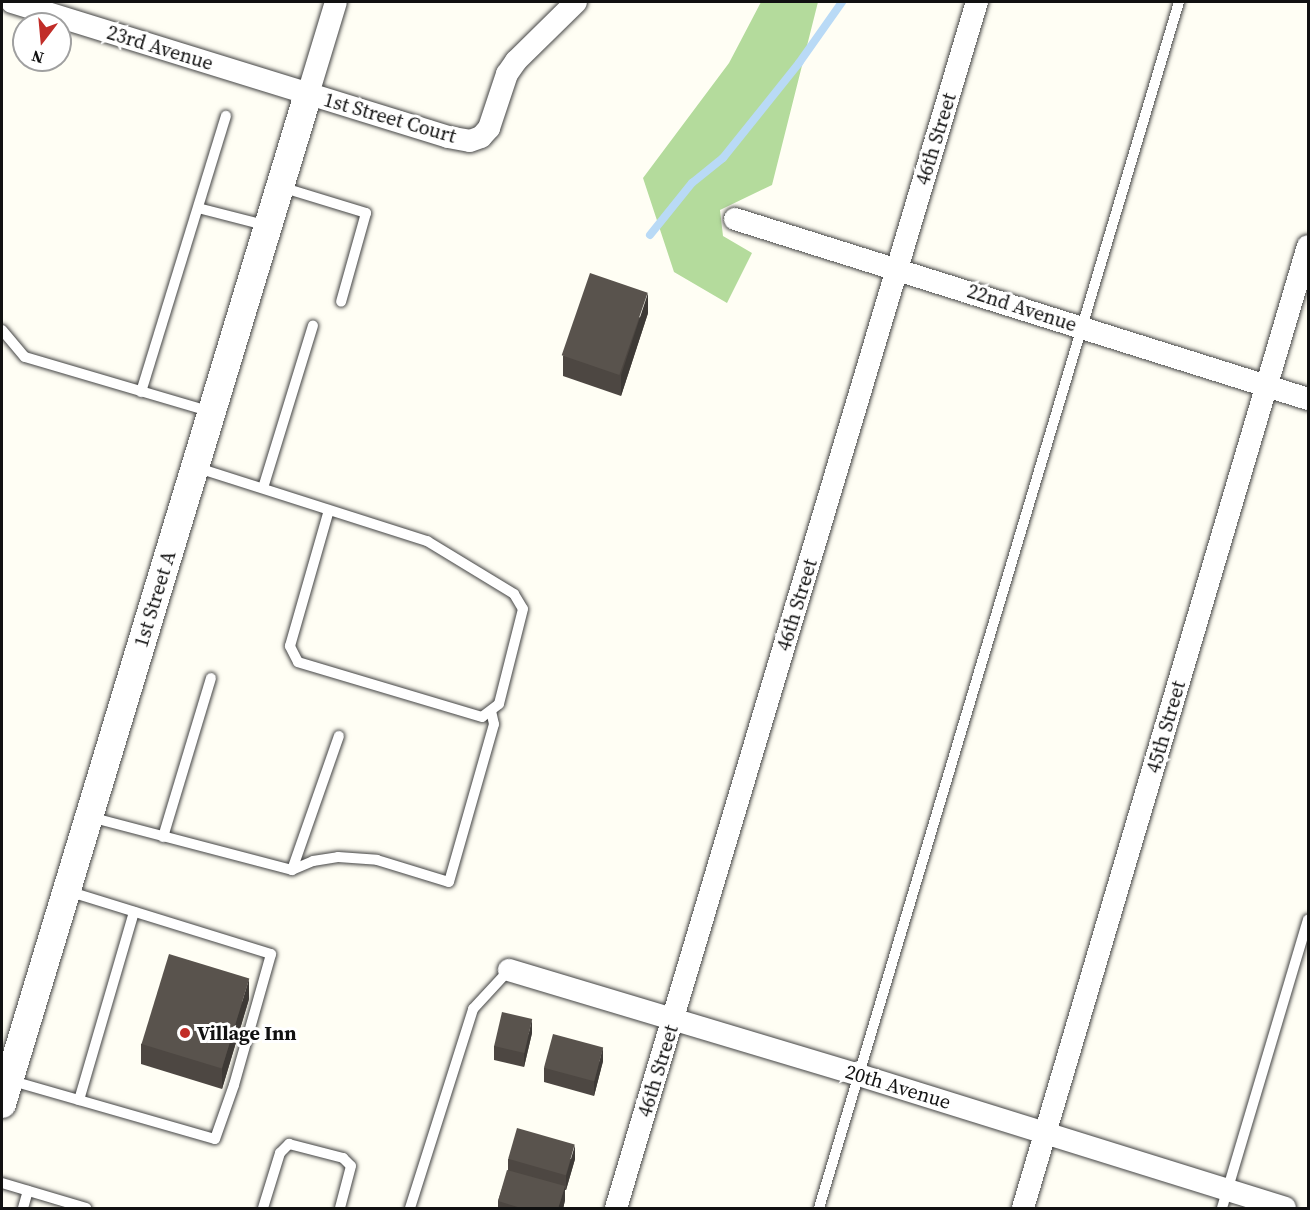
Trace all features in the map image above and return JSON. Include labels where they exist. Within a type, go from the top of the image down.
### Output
[{"type":"street","name":"23rd Avenue","points":[[12,2],[308,94]]},
{"type":"street","points":[[308,94],[336,2]]},
{"type":"street","name":"1st Street Court","points":[[308,94],[448,137],[470,141],[481,137],[489,128],[507,74],[516,61],[576,2]]},
{"type":"street","name":"46th Street","points":[[616,1209],[977,2]]},
{"type":"street","name":"1st Street A","points":[[5,1092],[308,94]]},
{"type":"street","name":"22nd Avenue","points":[[735,219],[898,268],[1308,399]]},
{"type":"street","name":"45th Street","points":[[1023,1209],[1308,246]]},
{"type":"street","name":"20th Avenue","points":[[509,970],[860,1075],[1046,1134],[1225,1199],[1285,1209]]},
{"type":"lane","points":[[819,1209],[1179,2]]},
{"type":"lane","points":[[141,392],[226,116]]},
{"type":"lane","points":[[280,186],[366,213],[341,302]]},
{"type":"lane","points":[[198,208],[268,226]]},
{"type":"lane","points":[[263,488],[313,325]]},
{"type":"lane","points":[[2,330],[25,357],[212,412]]},
{"type":"lane","points":[[195,467],[427,541],[514,594],[523,609],[499,704],[491,711],[482,717],[298,662],[290,646],[329,510]]},
{"type":"lane","points":[[164,837],[212,678]]},
{"type":"lane","points":[[89,817],[292,870],[313,861],[338,857],[377,860],[449,882],[494,724],[491,711]]},
{"type":"lane","points":[[292,870],[339,736]]},
{"type":"lane","points":[[5,1092],[79,1100],[215,1139],[234,1085],[271,954],[66,891]]},
{"type":"lane","points":[[79,1100],[134,912]]},
{"type":"lane","points":[[1225,1199],[1308,920]]},
{"type":"lane","points":[[410,1209],[473,1009],[509,970]]},
{"type":"lane","points":[[263,1209],[280,1153],[288,1144],[343,1158],[351,1166],[340,1209]]},
{"type":"lane","points":[[2,1183],[86,1209]]},
{"type":"lane","points":[[22,1209],[28,1191]]},
{"type":"green space","points":[[761,2],[818,2],[772,185],[720,210],[723,236],[752,253],[727,303],[674,272],[643,178],[729,63]]},
{"type":"building","points":[[590,273],[648,293],[619,375],[562,355]]},
{"type":"building","points":[[169,954],[249,979],[222,1068],[142,1044]]},
{"type":"building","points":[[502,1012],[532,1019],[524,1053],[494,1046]]},
{"type":"building","points":[[553,1034],[603,1047],[594,1081],[544,1068]]},
{"type":"building","points":[[517,1128],[575,1145],[566,1175],[508,1159]]},
{"type":"building","points":[[507,1170],[565,1186],[558,1209],[524,1209],[498,1201]]},
{"type":"waterway","points":[[650,235],[692,183],[723,158],[799,63],[842,2]]},
{"type":"place","name":"Village Inn","points":[[185,1033]]}]
